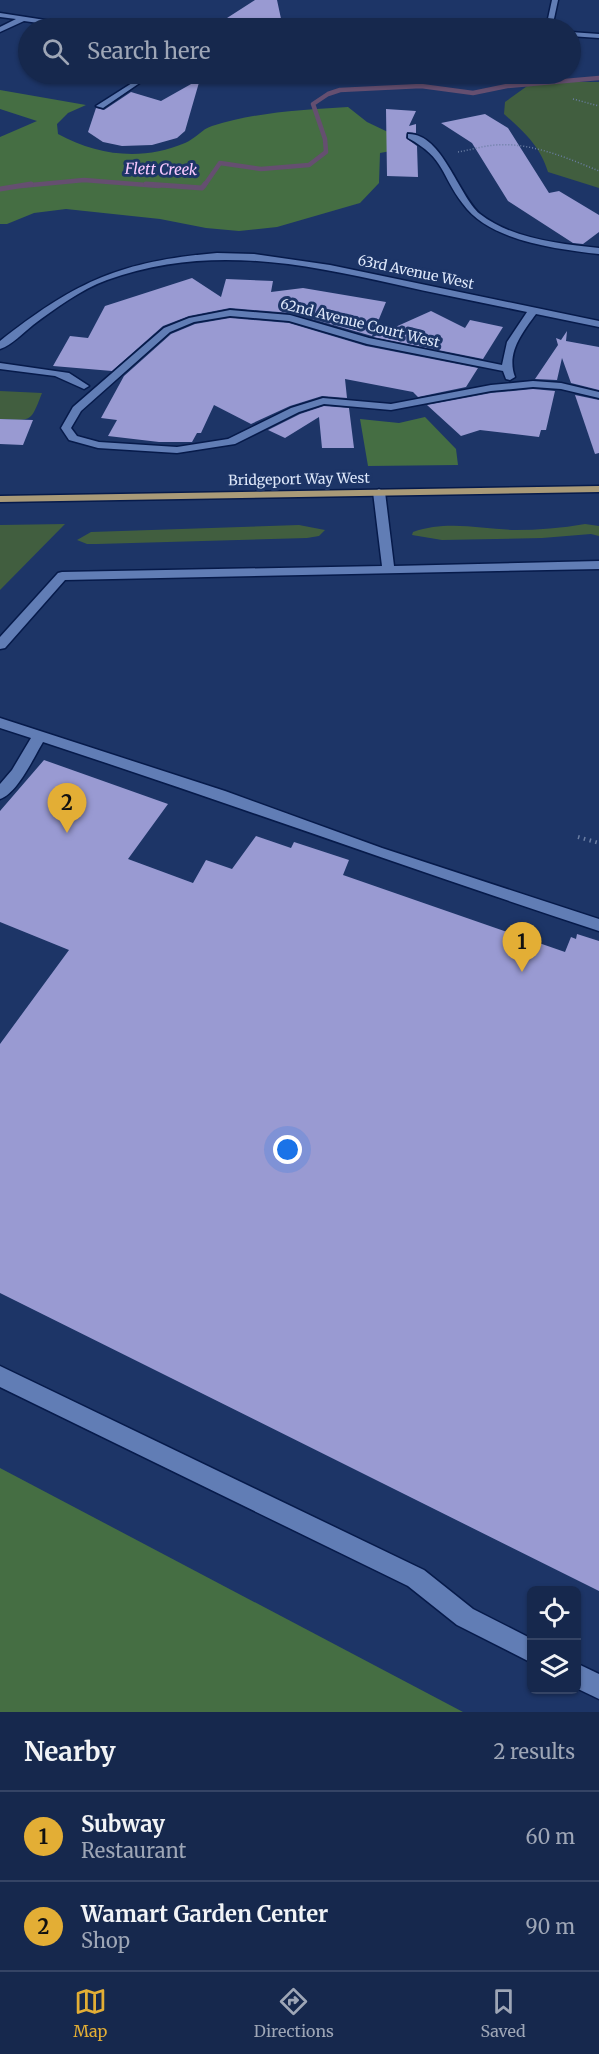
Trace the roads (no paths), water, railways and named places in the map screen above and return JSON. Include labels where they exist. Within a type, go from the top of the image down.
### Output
[{"type":"main road","name":"Bridgeport Way West","points":[[0,499],[599,489]]},
{"type":"street","points":[[551,18],[555,0]]},
{"type":"street","points":[[0,15],[18,18]]},
{"type":"street","points":[[0,30],[18,21]]},
{"type":"street","points":[[581,34],[599,36]]},
{"type":"street","points":[[100,106],[134,84]]},
{"type":"street","points":[[411,136],[429,146],[439,156],[448,167],[463,200],[475,214],[485,221],[530,238],[599,251]]},
{"type":"street","name":"63rd Avenue West","points":[[0,346],[59,302],[102,279],[166,260],[225,255],[261,256],[314,264],[599,324]]},
{"type":"street","points":[[533,311],[510,348],[506,369],[516,384],[553,385],[599,395]]},
{"type":"street","name":"62nd Avenue Court West","points":[[506,369],[367,341],[290,318],[242,313],[205,317],[171,328],[99,389],[69,420],[67,432],[73,438],[113,447],[177,450],[218,445],[251,434],[295,410],[317,402],[334,401],[381,407],[402,406],[516,384]]},
{"type":"street","points":[[0,366],[18,371],[26,377],[71,388],[84,386],[99,389]]},
{"type":"street","points":[[379,492],[389,570]]},
{"type":"street","points":[[0,645],[62,576],[599,566]]},
{"type":"street","points":[[0,723],[220,795],[367,849],[599,926]]},
{"type":"street","points":[[0,794],[17,774],[39,736]]},
{"type":"street","points":[[0,1376],[416,1578],[465,1617],[527,1650]]},
{"type":"street","points":[[581,1678],[599,1687]]},
{"type":"waterway","name":"Flett Creek","points":[[581,80],[599,78]]},
{"type":"waterway","name":"Flett Creek","points":[[204,186],[220,163],[261,169],[309,165],[326,152],[325,139],[313,104],[328,94],[340,90],[421,86],[473,93],[530,84]]},
{"type":"waterway","name":"Flett Creek","points":[[21,186],[84,180],[159,186]]},
{"type":"waterway","name":"Flett Creek","points":[[0,189],[31,184]]},
{"type":"waterway","name":"Flett Creek","points":[[146,184],[202,188],[205,184]]},
{"type":"place","name":"Wamart Garden Center","points":[[67,833]]},
{"type":"place","name":"Subway","points":[[522,972]]}]
